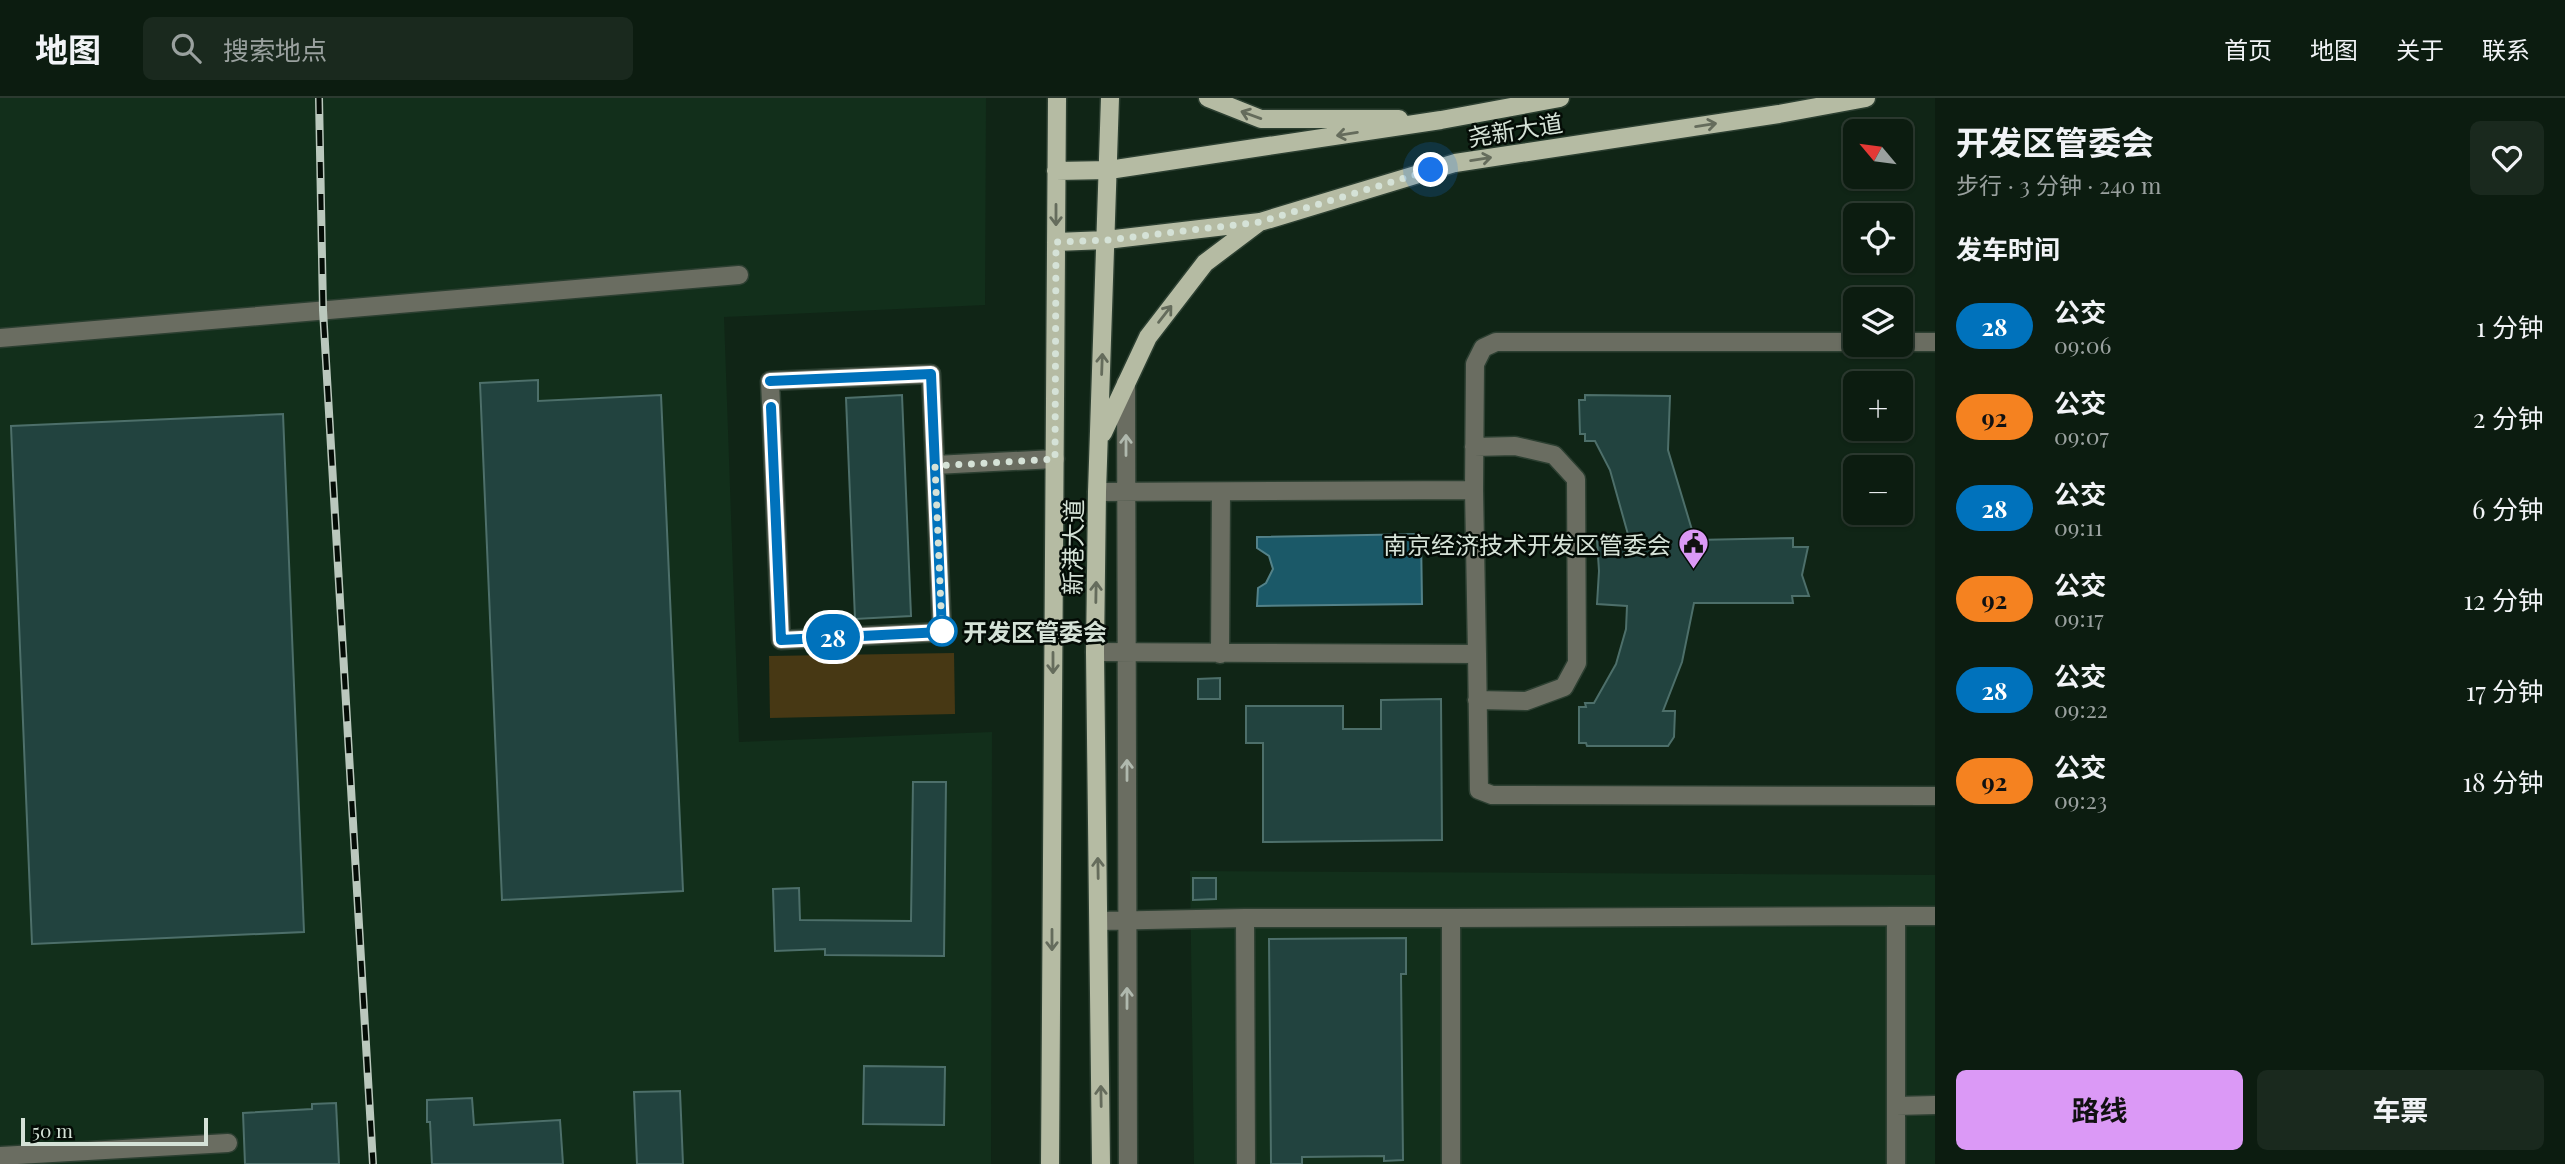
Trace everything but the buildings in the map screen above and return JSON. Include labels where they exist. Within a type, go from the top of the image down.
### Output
[{"type":"main road","name":"新港大道","points":[[1050,1164],[1057,98]]},
{"type":"main road","name":"新港大道","points":[[1101,1164],[1095,652],[1097,492],[1110,98]]},
{"type":"main road","name":"尧新大道","points":[[1208,98],[1261,119],[1368,117],[1441,120]]},
{"type":"main road","name":"尧新大道","points":[[1056,171],[1109,170],[1441,120],[1560,98]]},
{"type":"main road","name":"尧新大道","points":[[1056,242],[1107,240],[1260,222],[1455,163],[1779,114],[1866,98]]},
{"type":"main road","name":"尧新大道","points":[[1100,439],[1148,337],[1205,263],[1260,222]]},
{"type":"street","points":[[0,338],[739,275]]},
{"type":"street","points":[[1843,342],[1496,342],[1483,348],[1475,364],[1474,447],[1479,790],[1492,795],[1935,796]]},
{"type":"street","points":[[1913,342],[1935,342]]},
{"type":"street","points":[[931,374],[935,466],[942,632],[781,640],[770,381],[931,374]]},
{"type":"street","points":[[1126,383],[1128,1164]]},
{"type":"street","points":[[1474,447],[1515,446],[1554,455],[1576,479],[1577,663],[1564,687],[1525,701],[1477,700]]},
{"type":"street","points":[[935,466],[1055,459]]},
{"type":"street","points":[[1097,492],[1474,490]]},
{"type":"street","points":[[1220,654],[1221,493]]},
{"type":"street","points":[[1095,652],[1477,654]]},
{"type":"street","points":[[1896,916],[1896,1164]]},
{"type":"street","points":[[1099,921],[1245,918],[1935,916]]},
{"type":"street","points":[[1245,918],[1246,1164]]},
{"type":"street","points":[[1451,918],[1451,1164]]},
{"type":"street","points":[[1896,1106],[1935,1105]]},
{"type":"street","points":[[0,1156],[228,1143]]},
{"type":"shaded area","points":[[0,98],[986,98],[985,305],[724,317],[739,742],[992,732],[991,1164],[0,1164]]},
{"type":"shaded area","points":[[954,653],[955,714],[770,718],[769,656]]},
{"type":"shaded area","points":[[1190,871],[1935,875],[1935,1164],[1194,1164]]},
{"type":"water","points":[[1421,534],[1422,604],[1257,606],[1258,588],[1266,583],[1273,569],[1269,556],[1257,548],[1257,537]]},
{"type":"railway","points":[[319,98],[323,310],[373,1164]]},
{"type":"bus line","name":"28","points":[[770,381],[931,374],[942,632],[781,640],[771,407]]},
{"type":"place","name":"南京经济技术开发区管委会","points":[[1694,571]]},
{"type":"place","name":"开发区管委会","points":[[942,631]]},
{"type":"route","points":[[942,631],[935,466],[1055,459],[1056,242],[1107,240],[1260,222],[1431,170]]}]
